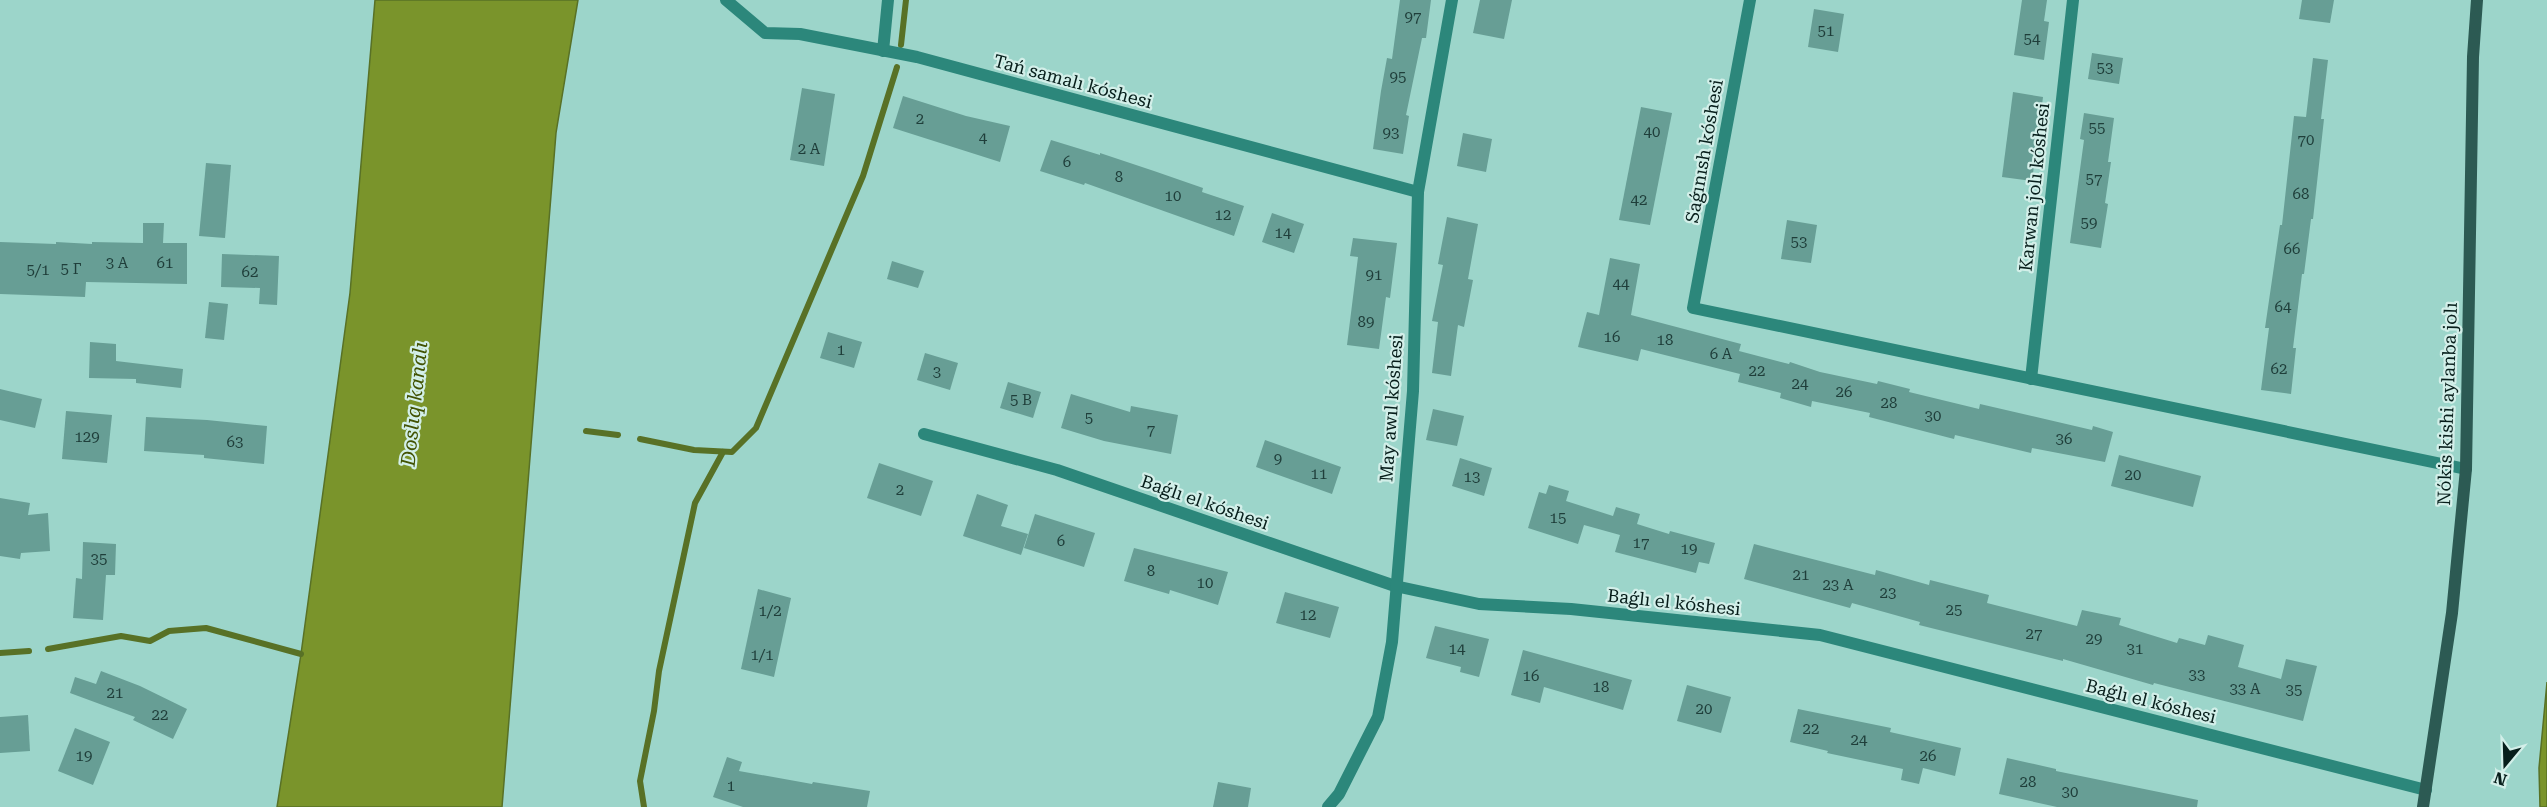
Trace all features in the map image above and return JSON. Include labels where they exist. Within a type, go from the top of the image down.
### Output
[{"type":"main road","name":"Nókis kishi aylanba jolı","points":[[2423,807],[2452,612],[2466,469],[2473,69],[2477,0]]},
{"type":"street","name":"Tań samalı kóshesi","points":[[726,0],[765,33],[800,34],[917,57],[1418,192]]},
{"type":"street","points":[[883,51],[888,0]]},
{"type":"street","name":"May awıl kóshesi","points":[[1328,807],[1339,794],[1378,717],[1392,642],[1413,391],[1418,192],[1452,0]]},
{"type":"street","name":"Saǵınısh kóshesi","points":[[1750,0],[1694,308],[2031,379]]},
{"type":"street","name":"Karwan jolı kóshesi","points":[[2031,379],[2073,0]]},
{"type":"street","points":[[2031,379],[2466,469]]},
{"type":"street","name":"Baǵlı el kóshesi","points":[[924,434],[1057,470],[1395,586],[1479,604],[1571,609],[1820,635],[2426,790]]},
{"type":"water","name":"Doslıq kanalı","points":[[375,0],[578,0],[556,133],[502,807],[277,807],[301,654],[350,293]]},
{"type":"water","points":[[2547,682],[2547,807],[2540,807],[2539,768]]},
{"type":"building","points":[[1400,0],[1431,0],[1426,38],[1422,38],[1406,115],[1409,116],[1403,154],[1373,149],[1387,58],[1392,59]]},
{"type":"building","points":[[1480,0],[1512,0],[1504,39],[1473,33]]},
{"type":"building","points":[[2022,0],[2047,0],[2044,21],[2049,22],[2044,60],[2014,55]]},
{"type":"building","points":[[2302,0],[2334,0],[2330,23],[2299,19]]},
{"type":"building","points":[[1814,9],[1844,14],[1838,52],[1808,47]]},
{"type":"building","points":[[2092,53],[2123,58],[2119,84],[2088,79]]},
{"type":"building","points":[[2313,58],[2328,60],[2313,219],[2311,219],[2304,274],[2302,274],[2293,348],[2296,348],[2291,394],[2261,390],[2269,328],[2265,328],[2280,225],[2282,225],[2294,116],[2306,117]]},
{"type":"building","points":[[802,88],[835,94],[824,166],[790,160]]},
{"type":"building","points":[[2013,92],[2043,97],[2032,181],[2002,177]]},
{"type":"building","points":[[903,96],[966,116],[1010,126],[1000,162],[893,128]]},
{"type":"building","points":[[1641,107],[1672,113],[1650,225],[1619,220]]},
{"type":"building","points":[[2084,113],[2114,118],[2105,203],[2108,204],[2101,248],[2070,243],[2084,140],[2080,139]]},
{"type":"building","points":[[1463,133],[1492,139],[1486,172],[1457,166]]},
{"type":"building","points":[[1051,140],[1154,171],[1203,188],[1202,192],[1244,206],[1234,236],[1085,183],[1084,185],[1040,171]]},
{"type":"building","points":[[206,163],[231,165],[225,238],[199,236]]},
{"type":"building","points":[[1272,213],[1304,224],[1294,253],[1262,242]]},
{"type":"building","points":[[1447,217],[1478,224],[1468,279],[1473,280],[1464,327],[1458,325],[1451,376],[1432,373],[1438,322],[1432,321],[1443,265],[1438,264]]},
{"type":"building","points":[[1787,220],[1817,225],[1811,263],[1781,259]]},
{"type":"building","points":[[143,223],[164,223],[163,243],[187,243],[187,284],[86,282],[85,297],[0,294],[0,242],[143,243]]},
{"type":"building","points":[[1353,238],[1397,243],[1390,298],[1386,297],[1379,349],[1347,345],[1358,257],[1350,256]]},
{"type":"building","points":[[222,254],[279,256],[277,305],[259,304],[260,288],[221,287]]},
{"type":"building","points":[[1610,258],[1640,264],[1631,315],[1741,344],[1739,351],[1789,364],[1790,362],[1820,372],[1877,384],[1878,381],[1910,389],[1909,392],[1979,409],[1980,404],[2092,430],[2093,426],[2113,432],[2105,462],[2032,448],[2031,453],[1955,435],[1954,439],[1869,417],[1870,413],[1812,401],[1811,407],[1780,398],[1781,393],[1738,382],[1740,374],[1641,349],[1638,361],[1578,347],[1587,312],[1599,315]]},
{"type":"building","points":[[892,261],[924,271],[918,288],[887,279]]},
{"type":"building","points":[[209,302],[228,304],[224,340],[205,338]]},
{"type":"building","points":[[828,332],[862,342],[854,368],[820,358]]},
{"type":"building","points":[[90,342],[116,344],[116,361],[183,369],[181,388],[136,383],[136,379],[89,378]]},
{"type":"building","points":[[925,353],[958,363],[950,390],[917,380]]},
{"type":"building","points":[[1008,382],[1041,392],[1033,418],[1000,408]]},
{"type":"building","points":[[0,389],[42,399],[35,428],[0,420]]},
{"type":"building","points":[[1071,394],[1130,412],[1131,406],[1178,415],[1171,454],[1104,441],[1061,428]]},
{"type":"building","points":[[1433,409],[1464,416],[1457,446],[1426,440]]},
{"type":"building","points":[[66,411],[112,415],[107,463],[62,459]]},
{"type":"building","points":[[146,417],[267,426],[264,464],[204,458],[204,455],[144,451]]},
{"type":"building","points":[[1265,440],[1341,467],[1332,494],[1256,467]]},
{"type":"building","points":[[2119,455],[2201,476],[2193,507],[2111,486]]},
{"type":"building","points":[[1460,458],[1492,468],[1484,496],[1452,486]]},
{"type":"building","points":[[879,463],[933,481],[921,516],[867,498]]},
{"type":"building","points":[[1549,485],[1569,491],[1566,501],[1613,516],[1616,507],[1640,514],[1637,524],[1669,534],[1670,531],[1715,543],[1709,564],[1699,562],[1696,573],[1615,552],[1620,535],[1584,525],[1578,544],[1528,528],[1539,492],[1546,494]]},
{"type":"building","points":[[977,494],[1008,505],[1001,526],[1028,534],[1021,555],[963,536]]},
{"type":"building","points":[[0,498],[30,503],[28,515],[48,513],[50,551],[21,553],[20,559],[0,556]]},
{"type":"building","points":[[1035,514],[1095,533],[1084,567],[1024,548]]},
{"type":"building","points":[[83,542],[116,544],[115,575],[106,575],[103,620],[73,618],[76,578],[82,579]]},
{"type":"building","points":[[1754,544],[1875,575],[1876,570],[1929,585],[1930,580],[1989,595],[1987,603],[2077,626],[2082,610],[2121,618],[2119,625],[2177,643],[2179,638],[2205,645],[2208,635],[2244,645],[2238,667],[2281,679],[2286,659],[2317,666],[2303,721],[2154,683],[2153,685],[2063,659],[2063,661],[1919,625],[1920,622],[1852,603],[1850,608],[1744,579]]},
{"type":"building","points":[[1134,548],[1228,572],[1218,605],[1170,590],[1169,594],[1124,581]]},
{"type":"building","points":[[758,589],[791,598],[774,677],[741,669]]},
{"type":"building","points":[[1285,592],[1339,607],[1330,638],[1276,623]]},
{"type":"building","points":[[1435,626],[1489,639],[1479,677],[1460,672],[1461,667],[1426,658]]},
{"type":"building","points":[[1523,650],[1632,680],[1623,710],[1544,687],[1540,703],[1511,695]]},
{"type":"building","points":[[101,671],[140,686],[187,709],[173,739],[133,720],[135,717],[70,693],[75,677],[96,684]]},
{"type":"building","points":[[1687,685],[1731,697],[1721,733],[1677,721]]},
{"type":"building","points":[[1798,709],[1891,728],[1890,732],[1961,748],[1955,776],[1923,768],[1919,784],[1901,780],[1903,769],[1827,753],[1828,751],[1790,742]]},
{"type":"building","points":[[28,715],[30,751],[0,753],[0,717]]},
{"type":"building","points":[[75,728],[110,742],[93,785],[58,771]]},
{"type":"building","points":[[727,757],[742,762],[739,771],[812,784],[813,782],[870,791],[867,807],[743,807],[713,797]]},
{"type":"building","points":[[2007,758],[2056,769],[2056,771],[2198,800],[2197,807],[2057,807],[1999,794]]},
{"type":"building","points":[[1218,782],[1251,788],[1248,807],[1213,807]]},
{"type":"waterway","points":[[901,45],[906,0]]},
{"type":"waterway","points":[[640,439],[694,450],[732,452],[756,428],[863,176],[897,67]]},
{"type":"waterway","points":[[586,431],[618,435]]},
{"type":"waterway","points":[[644,807],[640,781],[654,711],[659,671],[695,503],[723,452]]},
{"type":"waterway","points":[[48,649],[121,636],[150,641],[169,631],[206,628],[301,654]]},
{"type":"waterway","points":[[0,653],[29,651]]}]
